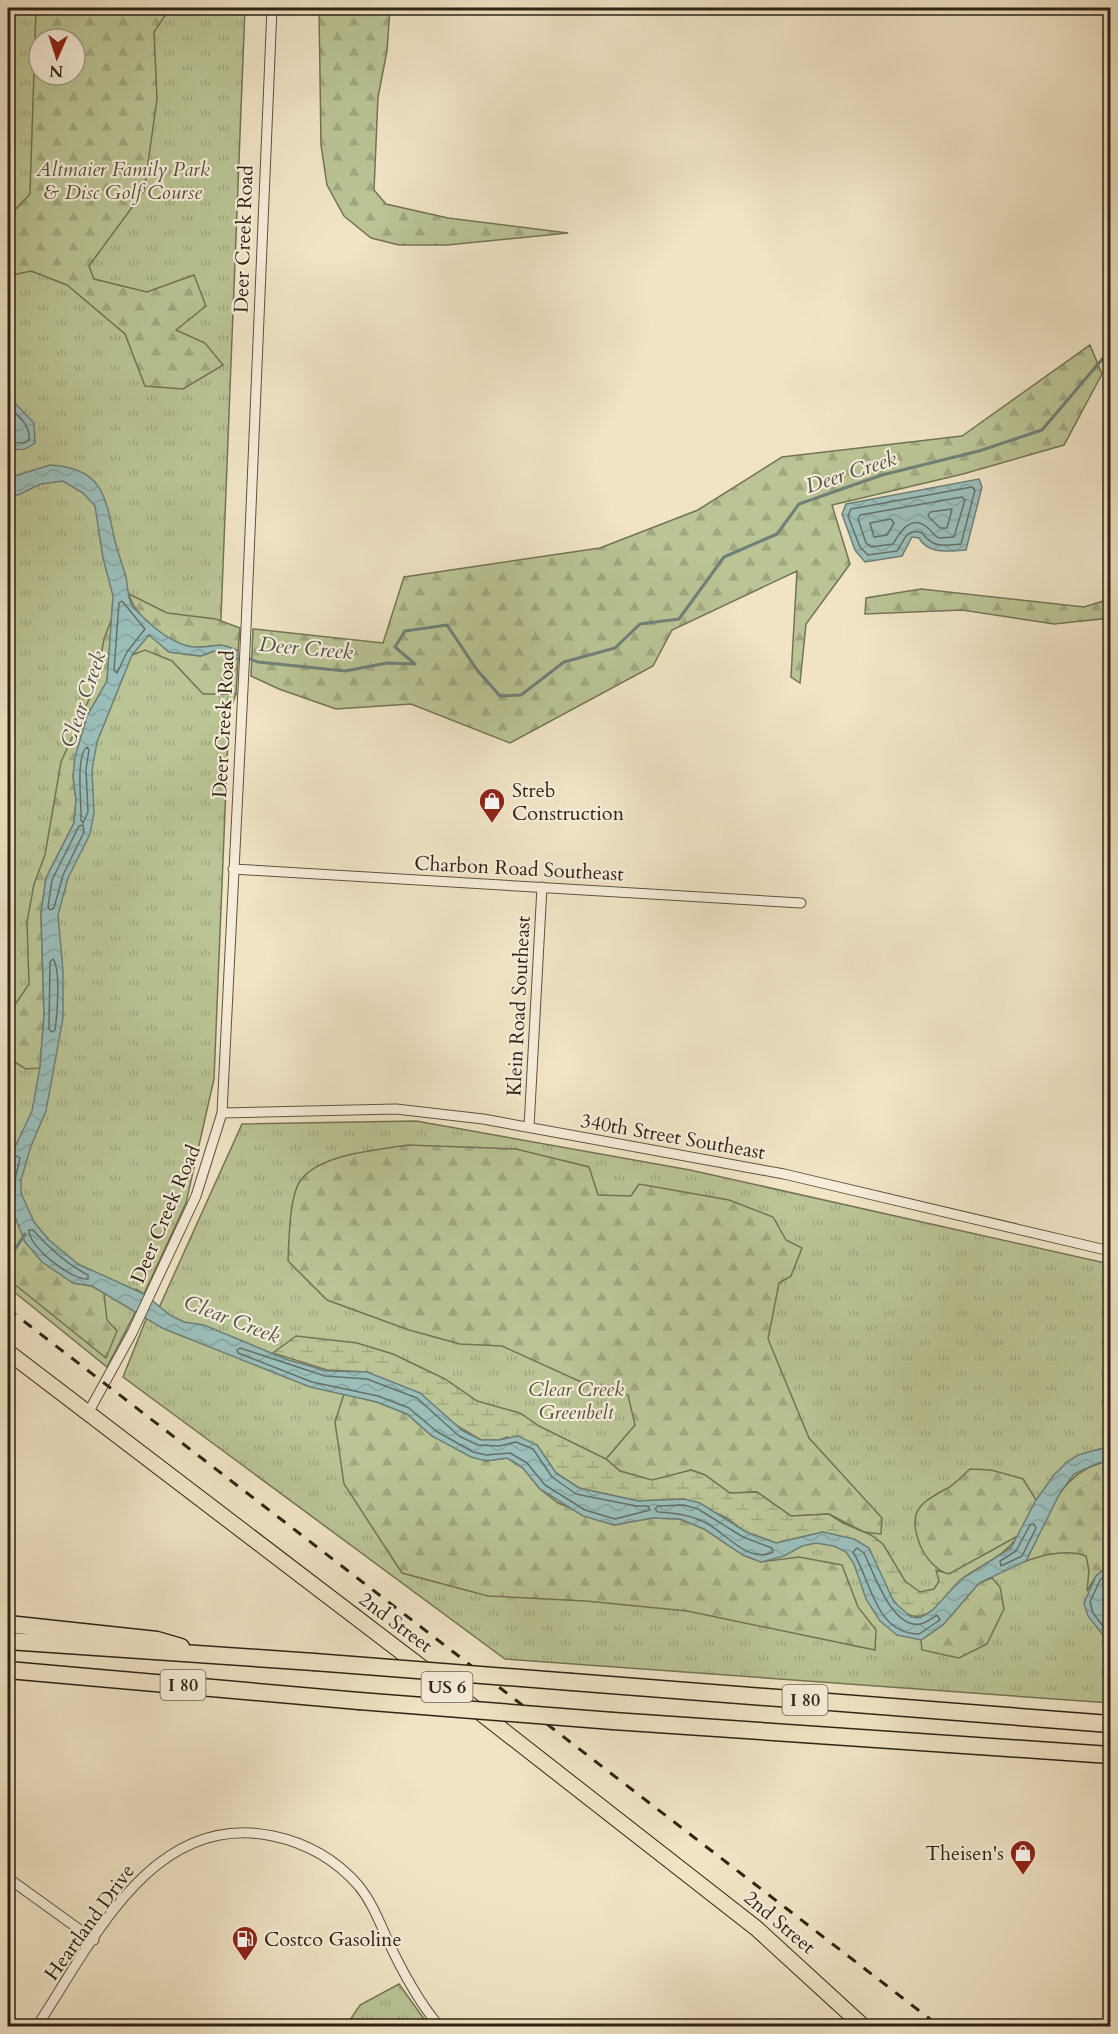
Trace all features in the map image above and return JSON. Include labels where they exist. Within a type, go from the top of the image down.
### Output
[{"type":"highway","points":[[8,1624],[157,1640],[210,1656]]},
{"type":"highway","name":"I 80","points":[[8,1641],[314,1662],[1038,1719],[1110,1721]]},
{"type":"highway","name":"I 80","points":[[8,1670],[359,1701],[1110,1757]]},
{"type":"main road","name":"2nd Street","points":[[8,1352],[450,1689],[756,1928],[863,2026]]},
{"type":"street","name":"Deer Creek Road","points":[[88,1413],[132,1333],[196,1196],[222,1113],[244,675],[272,8]]},
{"type":"street","name":"Charbon Road Southeast","points":[[233,868],[801,903]]},
{"type":"street","name":"Klein Road Southeast","points":[[529,1127],[542,887]]},
{"type":"street","name":"340th Street Southeast","points":[[222,1113],[396,1109],[483,1119],[784,1174],[1110,1251]]},
{"type":"street","name":"Heartland Drive","points":[[37,2026],[94,1940],[143,1875],[173,1851],[205,1838],[228,1834],[266,1834],[284,1838],[314,1850],[330,1860],[357,1884],[378,1914],[417,1995],[439,2026]]},
{"type":"street","points":[[8,1878],[94,1940]]},
{"type":"green space","name":"Altmaier Family Park & Disc Golf Course","points":[[8,8],[245,8],[218,693],[236,694],[229,714],[214,1079],[186,1203],[144,1294],[136,1289],[128,1306],[136,1311],[107,1367],[8,1287]]},
{"type":"green space","name":"Altmaier Family Park & Disc Golf Course","points":[[36,8],[170,8],[154,32],[157,99],[144,191],[89,266],[94,279],[147,292],[194,275],[206,306],[176,330],[205,343],[223,365],[183,389],[145,386],[125,334],[67,285],[31,271],[8,276],[8,205],[15,210],[30,194],[33,87],[87,87],[87,27],[35,27]]},
{"type":"green space","points":[[319,8],[390,8],[387,51],[378,97],[374,190],[386,204],[448,218],[568,233],[447,245],[399,245],[371,238],[344,216],[327,185],[321,145]]},
{"type":"green space","points":[[1090,345],[1102,374],[1064,445],[963,474],[832,505],[850,564],[806,624],[800,683],[791,677],[797,571],[672,630],[653,666],[510,743],[411,704],[336,709],[279,689],[251,676],[253,629],[383,643],[404,577],[600,548],[698,510],[782,457],[962,436]]},
{"type":"green space","points":[[921,589],[1084,607],[1110,599],[1110,618],[1054,624],[962,610],[865,614],[866,598]]},
{"type":"green space","points":[[129,594],[167,613],[216,619],[240,628],[238,651],[219,645],[192,647],[173,641],[145,620]]},
{"type":"green space","points":[[112,618],[107,681],[87,716],[73,776],[76,800],[74,823],[46,878],[41,913],[44,1015],[40,1068],[26,1069],[8,1058],[8,1015],[29,984],[27,922],[34,884],[45,855],[61,762],[96,684],[104,639]]},
{"type":"green space","points":[[149,634],[169,652],[201,656],[214,651],[238,659],[236,694],[203,694],[172,661],[145,650],[132,655]]},
{"type":"green space","name":"Clear Creek Greenbelt","points":[[416,1121],[690,1170],[1110,1264],[1110,1703],[505,1659],[123,1377],[147,1317],[153,1321],[242,1124]]},
{"type":"green space","points":[[408,1145],[516,1149],[589,1167],[598,1195],[631,1196],[639,1184],[729,1200],[773,1217],[786,1240],[802,1248],[791,1276],[779,1283],[768,1339],[809,1438],[882,1518],[881,1534],[864,1532],[829,1514],[791,1516],[757,1492],[730,1493],[705,1475],[691,1470],[652,1481],[620,1471],[606,1459],[635,1425],[628,1395],[579,1381],[502,1346],[460,1344],[409,1330],[327,1300],[288,1261],[290,1219],[297,1187],[310,1171],[335,1159],[366,1151]]},
{"type":"green space","points":[[8,1194],[25,1242],[73,1283],[92,1286],[104,1293],[107,1320],[117,1331],[106,1358],[8,1279]]},
{"type":"green space","points":[[296,1336],[357,1343],[393,1354],[445,1379],[477,1401],[520,1413],[539,1426],[606,1459],[620,1471],[652,1480],[691,1470],[705,1475],[730,1493],[757,1492],[791,1516],[829,1514],[871,1535],[883,1544],[905,1581],[920,1592],[934,1589],[939,1581],[936,1570],[949,1574],[1018,1536],[1000,1555],[959,1581],[934,1609],[922,1616],[911,1615],[901,1609],[892,1599],[869,1548],[823,1532],[776,1543],[746,1532],[725,1517],[684,1499],[638,1501],[579,1488],[556,1473],[537,1445],[507,1437],[499,1440],[481,1440],[367,1372],[327,1370],[273,1353]]},
{"type":"green space","points":[[344,1394],[377,1402],[407,1414],[432,1436],[486,1461],[507,1458],[523,1468],[540,1489],[558,1503],[614,1525],[652,1518],[680,1519],[704,1529],[743,1555],[761,1562],[799,1557],[842,1565],[858,1607],[876,1630],[875,1650],[687,1611],[586,1601],[488,1596],[402,1573],[344,1484],[335,1422]]},
{"type":"green space","points":[[1110,1461],[1110,1564],[1096,1576],[1087,1591],[1089,1570],[1086,1556],[1056,1553],[1026,1561],[1048,1513],[1066,1486],[1092,1466]]},
{"type":"green space","points":[[970,1469],[991,1470],[1023,1479],[1036,1500],[1018,1536],[949,1575],[935,1567],[925,1555],[916,1534],[915,1517],[917,1511],[927,1500],[951,1486]]},
{"type":"green space","points":[[992,1578],[1000,1587],[1004,1609],[987,1644],[959,1658],[922,1650],[921,1640],[943,1625],[979,1583]]},
{"type":"green space","points":[[399,1984],[429,2026],[346,2026],[360,2005]]},
{"type":"water","points":[[8,396],[34,423],[35,443],[25,449],[8,447]]},
{"type":"water","points":[[50,465],[80,471],[98,486],[107,508],[126,577],[130,601],[134,608],[161,633],[177,642],[194,647],[225,646],[238,651],[238,659],[214,651],[201,656],[169,652],[149,635],[132,655],[97,742],[92,770],[94,813],[90,834],[68,878],[58,915],[63,971],[63,1018],[46,1111],[31,1146],[21,1180],[21,1193],[34,1222],[49,1240],[78,1264],[144,1294],[170,1315],[184,1322],[204,1325],[288,1360],[327,1371],[367,1372],[420,1393],[463,1431],[481,1440],[499,1440],[518,1436],[537,1445],[556,1473],[579,1488],[638,1501],[684,1499],[700,1503],[746,1532],[776,1543],[823,1532],[854,1539],[869,1548],[894,1602],[911,1617],[920,1618],[933,1610],[960,1580],[1011,1548],[1036,1500],[1054,1475],[1067,1462],[1078,1455],[1110,1446],[1110,1461],[1098,1463],[1074,1474],[1060,1493],[1026,1561],[979,1583],[943,1625],[921,1640],[897,1635],[880,1621],[866,1599],[854,1564],[846,1552],[834,1546],[816,1543],[802,1546],[784,1556],[761,1562],[743,1555],[704,1529],[680,1519],[652,1518],[614,1525],[583,1516],[540,1489],[523,1468],[507,1458],[486,1461],[471,1457],[432,1436],[407,1414],[377,1402],[310,1387],[162,1328],[92,1286],[73,1283],[42,1262],[25,1242],[8,1199],[8,1162],[32,1111],[40,1067],[44,1015],[41,913],[46,878],[74,823],[75,757],[87,716],[107,681],[113,596],[103,558],[95,506],[83,493],[63,481],[41,484],[18,495],[8,494],[8,478]]},
{"type":"water","points":[[979,479],[982,487],[966,550],[934,550],[919,538],[912,537],[902,556],[865,562],[855,550],[842,514],[846,504]]},
{"type":"water","points":[[1110,1565],[1110,1644],[1088,1616],[1084,1603],[1096,1576]]},
{"type":"waterway","name":"Deer Creek","points":[[247,658],[258,662],[345,671],[387,663],[415,664],[395,647],[405,631],[447,625],[477,670],[500,696],[521,695],[564,662],[615,648],[640,624],[679,619],[724,557],[777,534],[799,504],[882,475],[979,451],[1042,430],[1110,350]]},
{"type":"waterway","points":[[8,1260],[25,1234]]},
{"type":"railway","points":[[8,1309],[939,2026]]},
{"type":"place","name":"Streb Construction","points":[[492,824]]},
{"type":"place","name":"Theisen's","points":[[1023,1876]]},
{"type":"place","name":"Costco Gasoline","points":[[245,1962]]},
{"type":"water label","name":"Clear Creek","points":[[83,699]]},
{"type":"water label","name":"Clear Creek","points":[[232,1319]]}]
